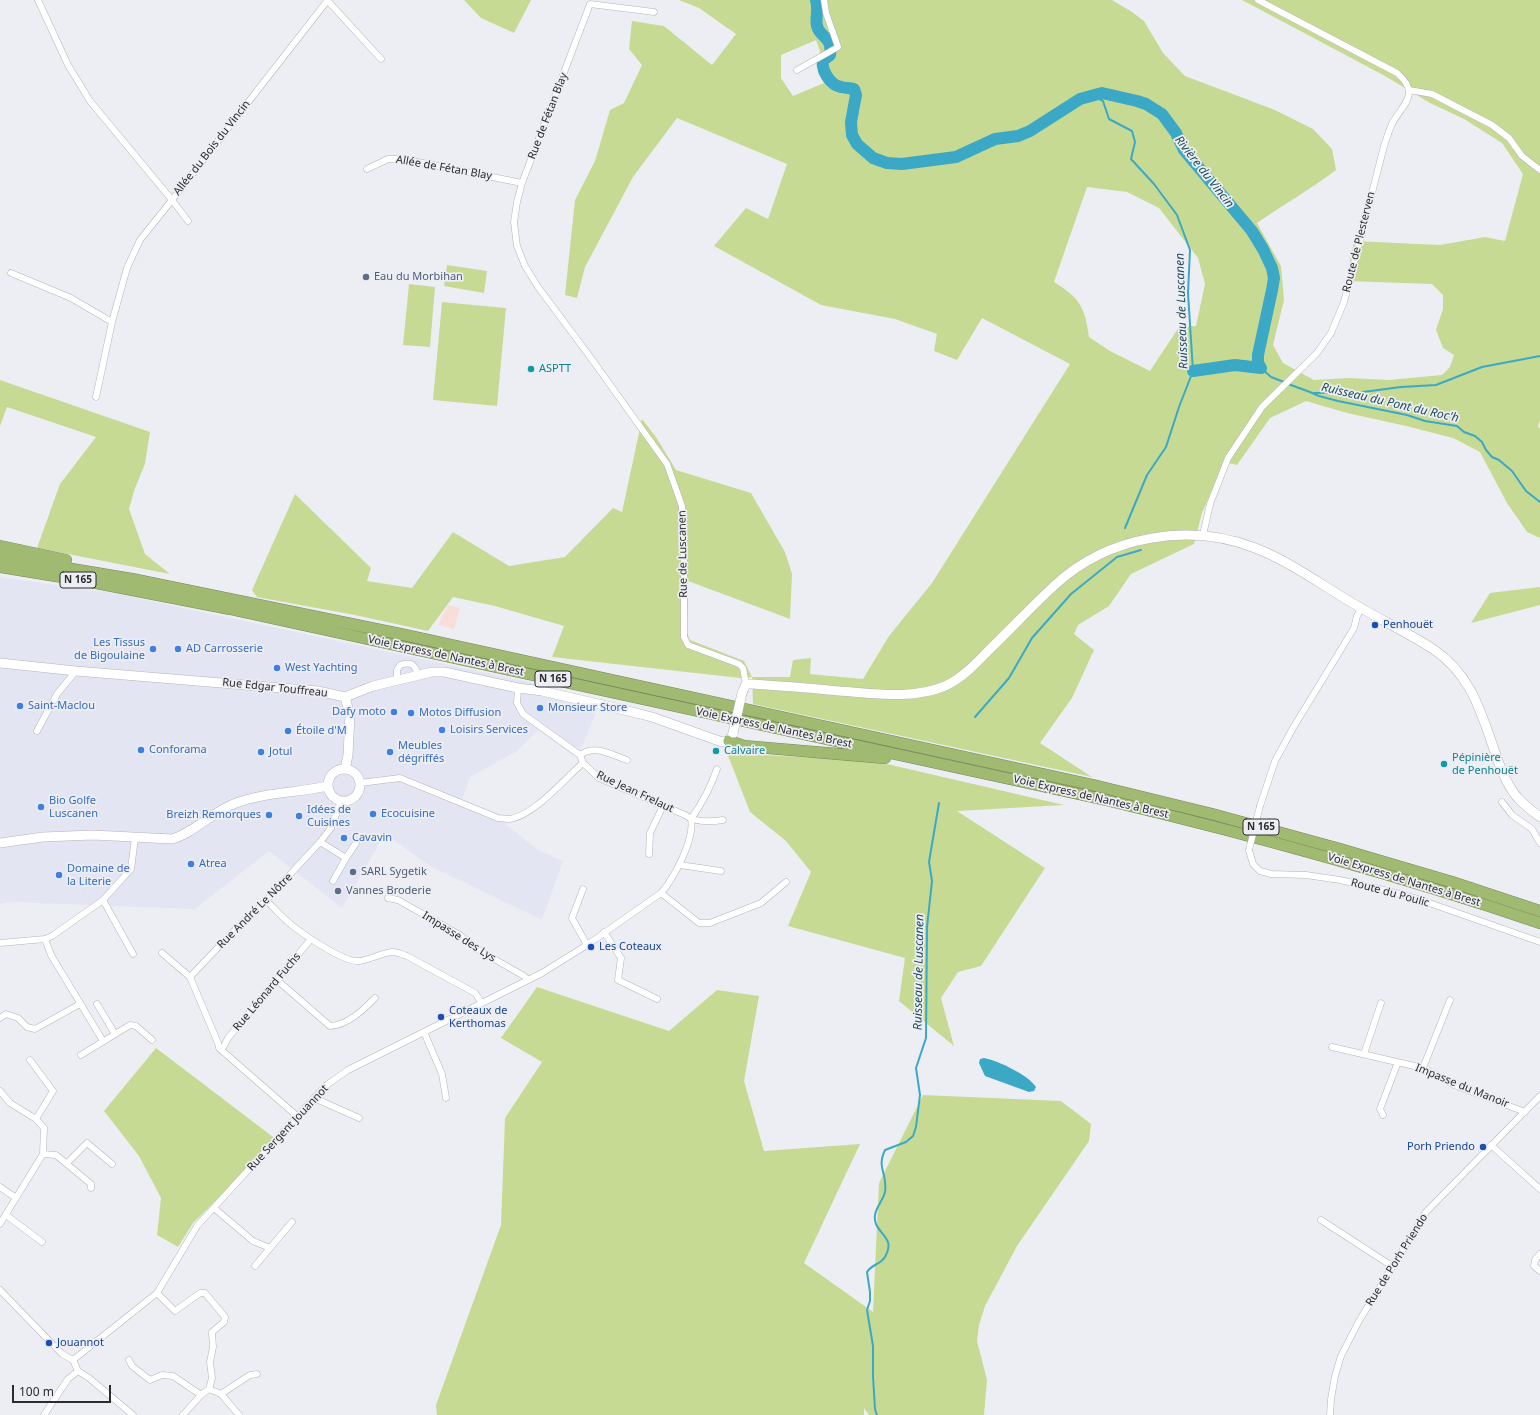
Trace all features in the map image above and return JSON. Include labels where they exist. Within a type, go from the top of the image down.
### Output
[{"type":"highway","points":[[0,546],[110,570],[132,579]]},
{"type":"highway","name":"Voie Express de Nantes à Brest","points":[[0,557],[132,579],[413,637],[1134,794],[1340,849],[1452,882],[1540,911]]},
{"type":"highway","name":"Voie Express de Nantes à Brest","points":[[0,567],[94,582],[246,613],[1106,800],[1197,822],[1372,870],[1479,902],[1540,923]]},
{"type":"highway","points":[[731,737],[744,746],[884,758],[919,764],[933,762]]},
{"type":"street","name":"Allée du Bois du Vincin","points":[[38,0],[68,65],[90,101],[172,200],[327,0],[381,59]]},
{"type":"street","points":[[797,70],[838,47],[826,13],[824,0]]},
{"type":"street","points":[[1258,0],[1397,73],[1406,81],[1409,90],[1432,94],[1492,125],[1509,138],[1522,156],[1540,170]]},
{"type":"street","name":"Rue de Fétan Blay","points":[[538,287],[525,266],[517,246],[514,222],[517,202],[522,182],[552,107],[590,4],[654,12]]},
{"type":"street","name":"Route de Plesterven","points":[[1203,535],[1210,504],[1228,458],[1262,407],[1317,353],[1331,333],[1344,302],[1384,146],[1393,122],[1405,106],[1409,90]]},
{"type":"street","name":"Allée de Fétan Blay","points":[[367,169],[388,159],[402,159],[522,182]]},
{"type":"street","points":[[96,397],[112,322],[126,268],[140,240],[172,200],[188,221]]},
{"type":"street","points":[[11,273],[71,298],[112,322]]},
{"type":"street","name":"Rue de Luscanen","points":[[538,287],[667,464],[682,506],[684,548],[684,637],[688,645],[739,664],[742,668],[746,684]]},
{"type":"street","points":[[345,769],[348,755],[350,715],[345,697],[373,686],[432,672],[444,672],[518,688],[542,691],[620,709],[652,717],[722,742],[731,737],[742,693],[746,684],[883,694],[907,694],[932,691],[957,680],[1056,584],[1085,563],[1116,549],[1146,539],[1174,535],[1203,535],[1237,542],[1256,548],[1285,563],[1361,609],[1433,649],[1454,666],[1468,684],[1481,710],[1507,783],[1517,798],[1540,817]]},
{"type":"street","name":"Route du Poulic","points":[[1361,609],[1354,628],[1293,728],[1275,761],[1260,806],[1249,850],[1253,864],[1260,871],[1271,874],[1306,875],[1340,880],[1418,899],[1540,942]]},
{"type":"street","name":"Rue Edgar Touffreau","points":[[0,663],[76,671],[318,691],[345,697]]},
{"type":"street","points":[[396,680],[400,665],[404,663],[411,663],[415,666],[418,675]]},
{"type":"street","points":[[38,731],[57,694],[76,671]]},
{"type":"street","points":[[518,688],[517,703],[523,714],[580,756],[586,751],[594,749],[627,760]]},
{"type":"street","name":"Rue Jean Frelaut","points":[[580,756],[583,763],[599,778],[685,815],[690,819],[711,822],[723,820]]},
{"type":"street","points":[[360,783],[400,778],[498,818],[510,819],[529,811],[546,798],[583,763]]},
{"type":"street","points":[[339,769],[345,769],[355,773],[360,783],[358,792],[355,796],[351,799],[341,801],[332,796],[327,786],[330,776],[339,769]]},
{"type":"street","points":[[690,819],[703,803],[710,790],[717,769]]},
{"type":"street","points":[[0,843],[48,837],[93,835],[172,839],[180,837],[216,812],[236,803],[262,795],[327,786]]},
{"type":"street","name":"Rue André Le Nôtre","points":[[190,978],[257,908],[267,901],[320,842],[331,828],[341,801]]},
{"type":"street","points":[[1502,802],[1512,814],[1532,829],[1540,843]]},
{"type":"street","points":[[649,854],[650,833],[663,806]]},
{"type":"street","name":"Rue Sergent Jouannot","points":[[73,1360],[157,1293],[197,1226],[328,1084],[348,1070],[528,980],[587,945],[661,893],[669,884],[680,865],[692,824],[690,819]]},
{"type":"street","points":[[0,943],[45,939],[52,936],[103,900],[131,869],[134,838]]},
{"type":"street","points":[[320,842],[346,858]]},
{"type":"street","points":[[333,881],[356,843]]},
{"type":"street","points":[[680,865],[721,871]]},
{"type":"street","points":[[661,893],[699,923],[710,923],[761,903],[786,882]]},
{"type":"street","points":[[583,888],[572,918],[587,945]]},
{"type":"street","name":"Impasse des Lys","points":[[388,898],[398,900],[460,935],[475,948],[524,976],[528,980]]},
{"type":"street","points":[[103,900],[133,954]]},
{"type":"street","points":[[267,901],[286,921],[311,939],[344,958],[352,961],[359,961],[392,952],[407,956],[475,993],[482,1003]]},
{"type":"street","points":[[604,932],[621,958],[618,980],[657,999]]},
{"type":"street","points":[[45,939],[51,955],[103,1041]]},
{"type":"street","name":"Rue Léonard Fuchs","points":[[222,1047],[311,939]]},
{"type":"street","points":[[162,953],[190,978],[222,1047],[297,1116]]},
{"type":"street","points":[[276,980],[330,1026],[335,1026],[356,1016],[376,998]]},
{"type":"street","points":[[1423,1068],[1450,1000]]},
{"type":"street","points":[[1364,1054],[1381,1003]]},
{"type":"street","points":[[0,1018],[6,1014],[18,1018],[27,1027],[35,1029],[80,1004]]},
{"type":"street","points":[[97,1004],[115,1034]]},
{"type":"street","points":[[81,1055],[130,1025],[136,1026],[152,1040]]},
{"type":"street","points":[[424,1032],[442,1074],[446,1098]]},
{"type":"street","name":"Impasse du Manoir","points":[[1332,1047],[1423,1068],[1454,1085],[1525,1112]]},
{"type":"street","points":[[30,1060],[53,1091],[36,1119]]},
{"type":"street","points":[[1384,1115],[1380,1109],[1398,1062]]},
{"type":"street","points":[[0,1091],[10,1103],[36,1119],[44,1128],[43,1154],[0,1224]]},
{"type":"street","name":"Rue de Porh Priendo","points":[[1330,1415],[1335,1376],[1341,1356],[1359,1321],[1426,1212],[1540,1096]]},
{"type":"street","points":[[314,1098],[359,1118]]},
{"type":"street","points":[[67,1163],[86,1143],[112,1164]]},
{"type":"street","points":[[1491,1145],[1540,1189]]},
{"type":"street","points":[[43,1154],[56,1155],[91,1184],[92,1188]]},
{"type":"street","points":[[0,1188],[16,1198]]},
{"type":"street","points":[[214,1208],[253,1241],[270,1248]]},
{"type":"street","points":[[6,1215],[42,1242]]},
{"type":"street","points":[[1321,1220],[1392,1266]]},
{"type":"street","points":[[255,1266],[292,1222]]},
{"type":"street","points":[[1540,1254],[1535,1260],[1534,1266],[1540,1271]]},
{"type":"street","points":[[0,1290],[62,1354],[73,1360],[78,1370],[133,1415]]},
{"type":"street","points":[[157,1293],[175,1311],[200,1293],[205,1293],[225,1317],[224,1322],[212,1332],[213,1347],[210,1362],[212,1378],[209,1389],[201,1395],[183,1415]]},
{"type":"street","points":[[129,1360],[132,1366],[150,1380],[162,1375],[173,1376],[201,1395]]},
{"type":"street","points":[[44,1415],[68,1379],[78,1370]]},
{"type":"street","points":[[221,1394],[250,1375],[256,1374]]},
{"type":"street","points":[[209,1389],[221,1394],[239,1415]]},
{"type":"shaded area","points":[[0,577],[118,594],[548,686],[596,713],[583,744],[575,757],[538,730],[517,751],[470,777],[462,800],[501,815],[508,826],[538,850],[563,861],[542,920],[430,866],[385,834],[342,908],[269,851],[195,909],[10,902],[0,904]]},
{"type":"shaded area","points":[[448,605],[460,608],[454,629],[438,625]]},
{"type":"green space","points":[[464,0],[531,0],[514,33],[481,18]]},
{"type":"green space","points":[[679,0],[1112,0],[1144,21],[1163,53],[1185,76],[1275,110],[1313,129],[1332,149],[1336,170],[1257,223],[1281,266],[1284,300],[1273,345],[1283,363],[1314,380],[1348,378],[1389,380],[1442,375],[1450,367],[1454,355],[1443,348],[1436,330],[1443,309],[1443,295],[1432,284],[1346,281],[1354,241],[1440,245],[1485,237],[1505,241],[1523,174],[1502,143],[1464,119],[1430,103],[1385,76],[1242,0],[1540,0],[1540,420],[1538,426],[1540,429],[1540,538],[1527,532],[1507,503],[1480,452],[1453,438],[1347,413],[1306,401],[1270,418],[1237,465],[1224,462],[1202,513],[1194,544],[1131,574],[1109,606],[1078,625],[1074,634],[1094,650],[1072,698],[1040,743],[1092,777],[753,704],[752,677],[790,677],[793,660],[811,658],[810,674],[863,679],[889,636],[932,583],[1070,364],[982,318],[957,360],[934,351],[937,334],[895,319],[821,305],[714,246],[746,208],[768,219],[787,164],[677,118],[633,177],[585,267],[577,298],[565,295],[575,200],[595,161],[610,110],[624,103],[642,65],[629,49],[632,21],[664,26],[712,65],[736,34],[699,8]],"holes":[[[816,40],[820,51],[818,73],[824,83],[793,96],[781,78],[781,55]],[[1087,187],[1127,192],[1159,208],[1198,258],[1205,284],[1196,326],[1179,327],[1150,371],[1110,351],[1089,337],[1086,318],[1080,304],[1070,293],[1054,282]]]},
{"type":"green space","points":[[447,265],[487,271],[484,293],[444,286]]},
{"type":"green space","points":[[409,284],[435,287],[430,347],[403,345]]},
{"type":"green space","points":[[442,302],[506,308],[497,406],[433,400]]},
{"type":"green space","points":[[0,380],[150,432],[145,464],[135,488],[129,509],[145,554],[170,574],[37,548],[60,484],[96,437],[7,407],[0,426]]},
{"type":"green space","points":[[642,419],[656,437],[676,470],[751,493],[785,552],[792,574],[790,619],[688,581],[687,633],[690,640],[744,661],[752,677],[740,678],[552,657],[564,626],[495,606],[453,597],[428,631],[355,615],[257,597],[252,590],[295,494],[371,568],[367,581],[412,588],[453,532],[509,566],[565,557],[613,508],[622,512]]},
{"type":"green space","points":[[1540,587],[1540,605],[1471,623],[1490,593]]},
{"type":"green space","points":[[727,753],[874,761],[1064,805],[957,811],[1045,868],[981,966],[958,972],[941,998],[954,1046],[899,1001],[905,958],[788,926],[811,872],[786,841],[750,812]]},
{"type":"green space","points":[[537,987],[669,1031],[717,990],[759,996],[744,1081],[764,1151],[860,1144],[804,1263],[873,1312],[879,1183],[923,1095],[1061,1101],[1091,1124],[1089,1141],[1017,1246],[985,1306],[979,1325],[977,1341],[987,1380],[984,1415],[869,1415],[864,1408],[864,1415],[437,1415],[436,1405],[501,1225],[505,1118],[542,1062],[501,1038]]},
{"type":"green space","points":[[156,1048],[277,1140],[193,1223],[178,1247],[157,1235],[161,1198],[139,1156],[104,1111]]},
{"type":"water","points":[[984,1058],[1005,1065],[1020,1073],[1036,1087],[1034,1091],[1029,1092],[985,1076],[979,1063],[980,1059]]},
{"type":"waterway","name":"Rivière du Vincin","points":[[816,0],[817,26],[830,44],[830,55],[823,60],[823,68],[833,83],[837,86],[854,89],[856,95],[851,122],[852,135],[857,144],[873,158],[887,163],[902,164],[956,157],[995,139],[1018,136],[1030,131],[1080,99],[1102,93],[1146,104],[1162,114],[1176,133],[1184,150],[1252,231],[1272,268],[1274,278],[1258,355],[1258,363],[1261,368]]},
{"type":"waterway","name":"Ruisseau de Luscanen","points":[[1092,95],[1103,101],[1109,119],[1132,131],[1135,142],[1131,159],[1154,184],[1177,215],[1190,250],[1188,293],[1193,371],[1166,447],[1147,475],[1125,528]]},
{"type":"waterway","points":[[1314,393],[1363,392],[1401,387],[1436,385],[1482,367],[1540,356]]},
{"type":"waterway","name":"Rivière du Vincin","points":[[1193,371],[1235,365],[1261,368]]},
{"type":"waterway","name":"Ruisseau du Pont du Roc'h","points":[[1261,368],[1271,377],[1284,382]]},
{"type":"waterway","name":"Ruisseau du Pont du Roc'h","points":[[1288,384],[1319,396],[1338,401],[1407,415],[1425,421],[1457,426],[1464,432],[1475,436],[1482,442],[1492,457],[1499,460],[1512,471],[1526,491],[1540,502]]},
{"type":"waterway","name":"Ruisseau de Luscanen","points":[[975,717],[1009,678],[1032,638],[1071,594],[1117,557],[1141,550]]},
{"type":"waterway","name":"Ruisseau de Luscanen","points":[[877,1415],[875,1409],[873,1376],[873,1346],[867,1310],[870,1301],[867,1272],[871,1267],[883,1260],[889,1246],[886,1238],[878,1228],[875,1219],[876,1211],[885,1192],[885,1180],[882,1167],[885,1150],[906,1142],[913,1136],[916,1127],[920,1095],[916,1068],[926,1038],[927,927],[932,881],[929,862],[939,803]]},
{"type":"place","name":"Eau du Morbihan","points":[[366,277]]},
{"type":"place","name":"ASPTT","points":[[531,369]]},
{"type":"place","name":"Penhouët","points":[[1375,625]]},
{"type":"place","name":"Les Tissus de Bigoulaine","points":[[153,649]]},
{"type":"place","name":"AD Carrosserie","points":[[178,649]]},
{"type":"place","name":"West Yachting","points":[[277,668]]},
{"type":"place","name":"Saint-Maclou","points":[[20,706]]},
{"type":"place","name":"Monsieur Store","points":[[540,708]]},
{"type":"place","name":"Dafy moto","points":[[394,712]]},
{"type":"place","name":"Motos Diffusion","points":[[411,713]]},
{"type":"place","name":"Loisirs Services","points":[[442,730]]},
{"type":"place","name":"Étoile d'M","points":[[288,731]]},
{"type":"place","name":"Conforama","points":[[141,750]]},
{"type":"place","name":"Calvaire","points":[[716,751]]},
{"type":"place","name":"Jotul","points":[[261,752]]},
{"type":"place","name":"Meubles dégriffés","points":[[390,752]]},
{"type":"place","name":"Pépinière de Penhouët","points":[[1444,764]]},
{"type":"place","name":"Bio Golfe Luscanen","points":[[41,807]]},
{"type":"place","name":"Ecocuisine","points":[[373,814]]},
{"type":"place","name":"Breizh Remorques","points":[[269,815]]},
{"type":"place","name":"Idées de Cuisines","points":[[299,816]]},
{"type":"place","name":"Cavavin","points":[[344,838]]},
{"type":"place","name":"Atrea","points":[[191,864]]},
{"type":"place","name":"SARL Sygetik","points":[[353,872]]},
{"type":"place","name":"Domaine de la Literie","points":[[59,875]]},
{"type":"place","name":"Vannes Broderie","points":[[338,891]]},
{"type":"place","name":"Les Coteaux","points":[[591,947]]},
{"type":"place","name":"Coteaux de Kerthomas","points":[[441,1017]]},
{"type":"place","name":"Porh Priendo","points":[[1483,1147]]},
{"type":"place","name":"Jouannot","points":[[49,1343]]}]
